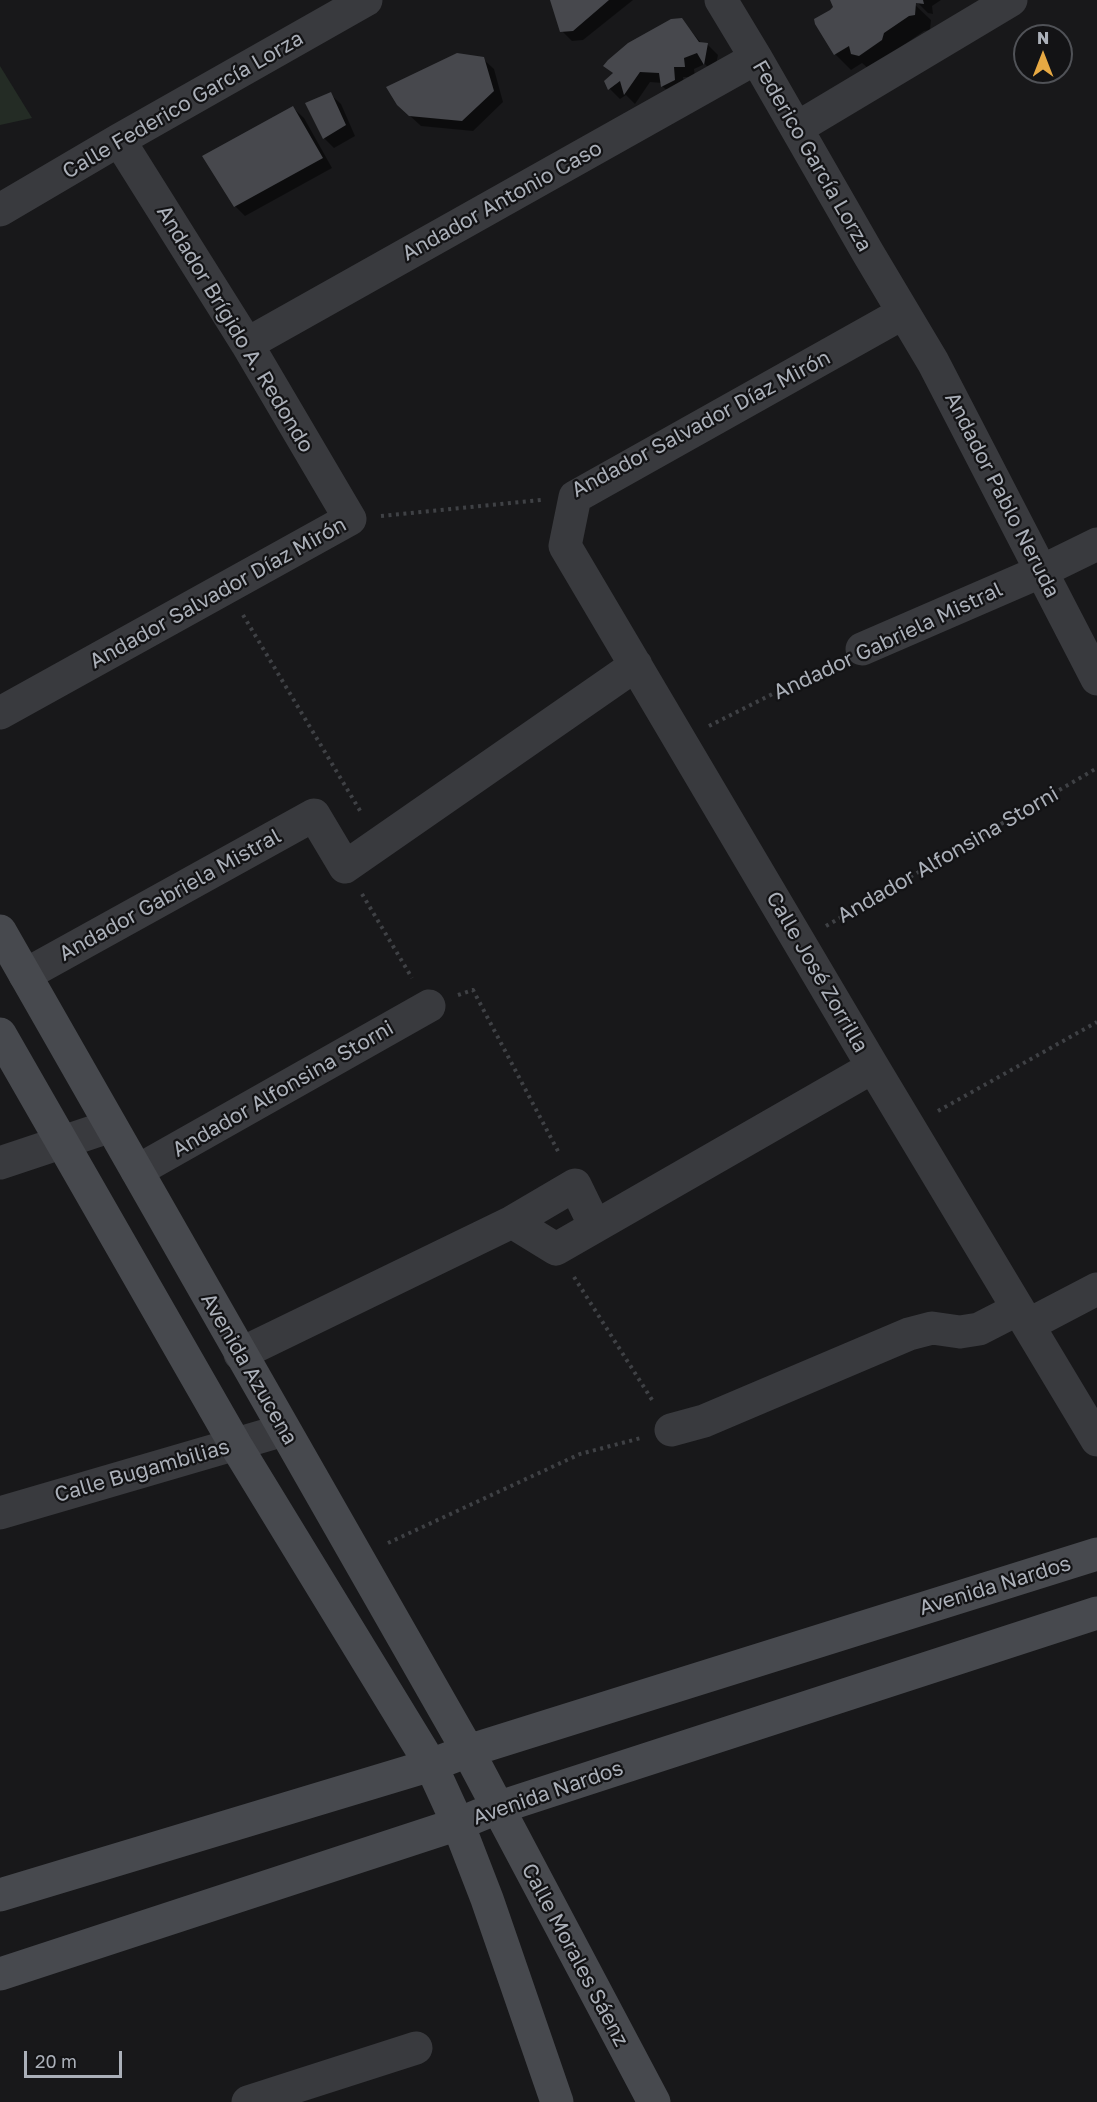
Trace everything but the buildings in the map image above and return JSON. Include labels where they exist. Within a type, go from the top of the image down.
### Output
[{"type":"main road","name":"Avenida Azucena","points":[[0,931],[468,1751],[497,1808]]},
{"type":"main road","points":[[0,1034],[235,1444],[431,1766],[458,1824],[487,1899],[557,2102]]},
{"type":"main road","name":"Avenida Nardos","points":[[0,1895],[431,1766],[468,1751],[1097,1554]]},
{"type":"main road","name":"Avenida Nardos","points":[[0,1974],[458,1824],[497,1808],[1097,1613]]},
{"type":"main road","name":"Calle Morales Sáenz","points":[[497,1808],[654,2102]]},
{"type":"street","name":"Calle Federico García Lorza","points":[[0,210],[366,0]]},
{"type":"street","name":"Federico García Lorza","points":[[721,0],[903,313]]},
{"type":"street","points":[[797,128],[1011,0]]},
{"type":"street","name":"Andador Antonio Caso","points":[[247,345],[756,58]]},
{"type":"street","name":"Andador Brígido A. Redondo","points":[[119,140],[247,345],[350,519]]},
{"type":"street","name":"Andador Salvador Díaz Mirón","points":[[575,497],[903,313]]},
{"type":"street","name":"Andador Pablo Neruda","points":[[903,313],[933,362],[1097,679]]},
{"type":"street","name":"Calle José Zorrilla","points":[[575,497],[565,546],[1097,1440]]},
{"type":"street","name":"Andador Salvador Díaz Mirón","points":[[0,713],[350,519]]},
{"type":"street","name":"Andador Gabriela Mistral","points":[[862,649],[1042,571],[1097,544]]},
{"type":"street","points":[[345,867],[636,665]]},
{"type":"street","name":"Andador Gabriela Mistral","points":[[25,975],[314,815],[345,867]]},
{"type":"street","name":"Andador Alfonsina Storni","points":[[137,1172],[429,1006]]},
{"type":"street","points":[[512,1222],[556,1249],[873,1067]]},
{"type":"street","points":[[0,1163],[111,1126]]},
{"type":"street","points":[[240,1354],[512,1222],[575,1185],[595,1226]]},
{"type":"street","points":[[671,1430],[704,1421],[909,1334],[932,1328],[960,1332],[978,1329],[1023,1317],[1097,1288]]},
{"type":"street","name":"Calle Bugambilias","points":[[0,1513],[284,1430]]},
{"type":"street","points":[[248,2102],[416,2048]]},
{"type":"path","name":"Andador Salvador Díaz Mirón","points":[[350,519],[575,497]]},
{"type":"path","points":[[226,588],[380,843]]},
{"type":"path","name":"Andador Gabriela Mistral","points":[[680,740],[862,649]]},
{"type":"path","name":"Andador Alfonsina Storni","points":[[799,942],[1097,768]]},
{"type":"path","points":[[345,867],[429,1006]]},
{"type":"path","points":[[473,990],[575,1185]]},
{"type":"path","points":[[910,1128],[1097,1022]]},
{"type":"path","points":[[357,1558],[580,1454],[671,1430],[556,1249]]},
{"type":"shaded area","points":[[0,66],[32,118],[0,125]]}]
